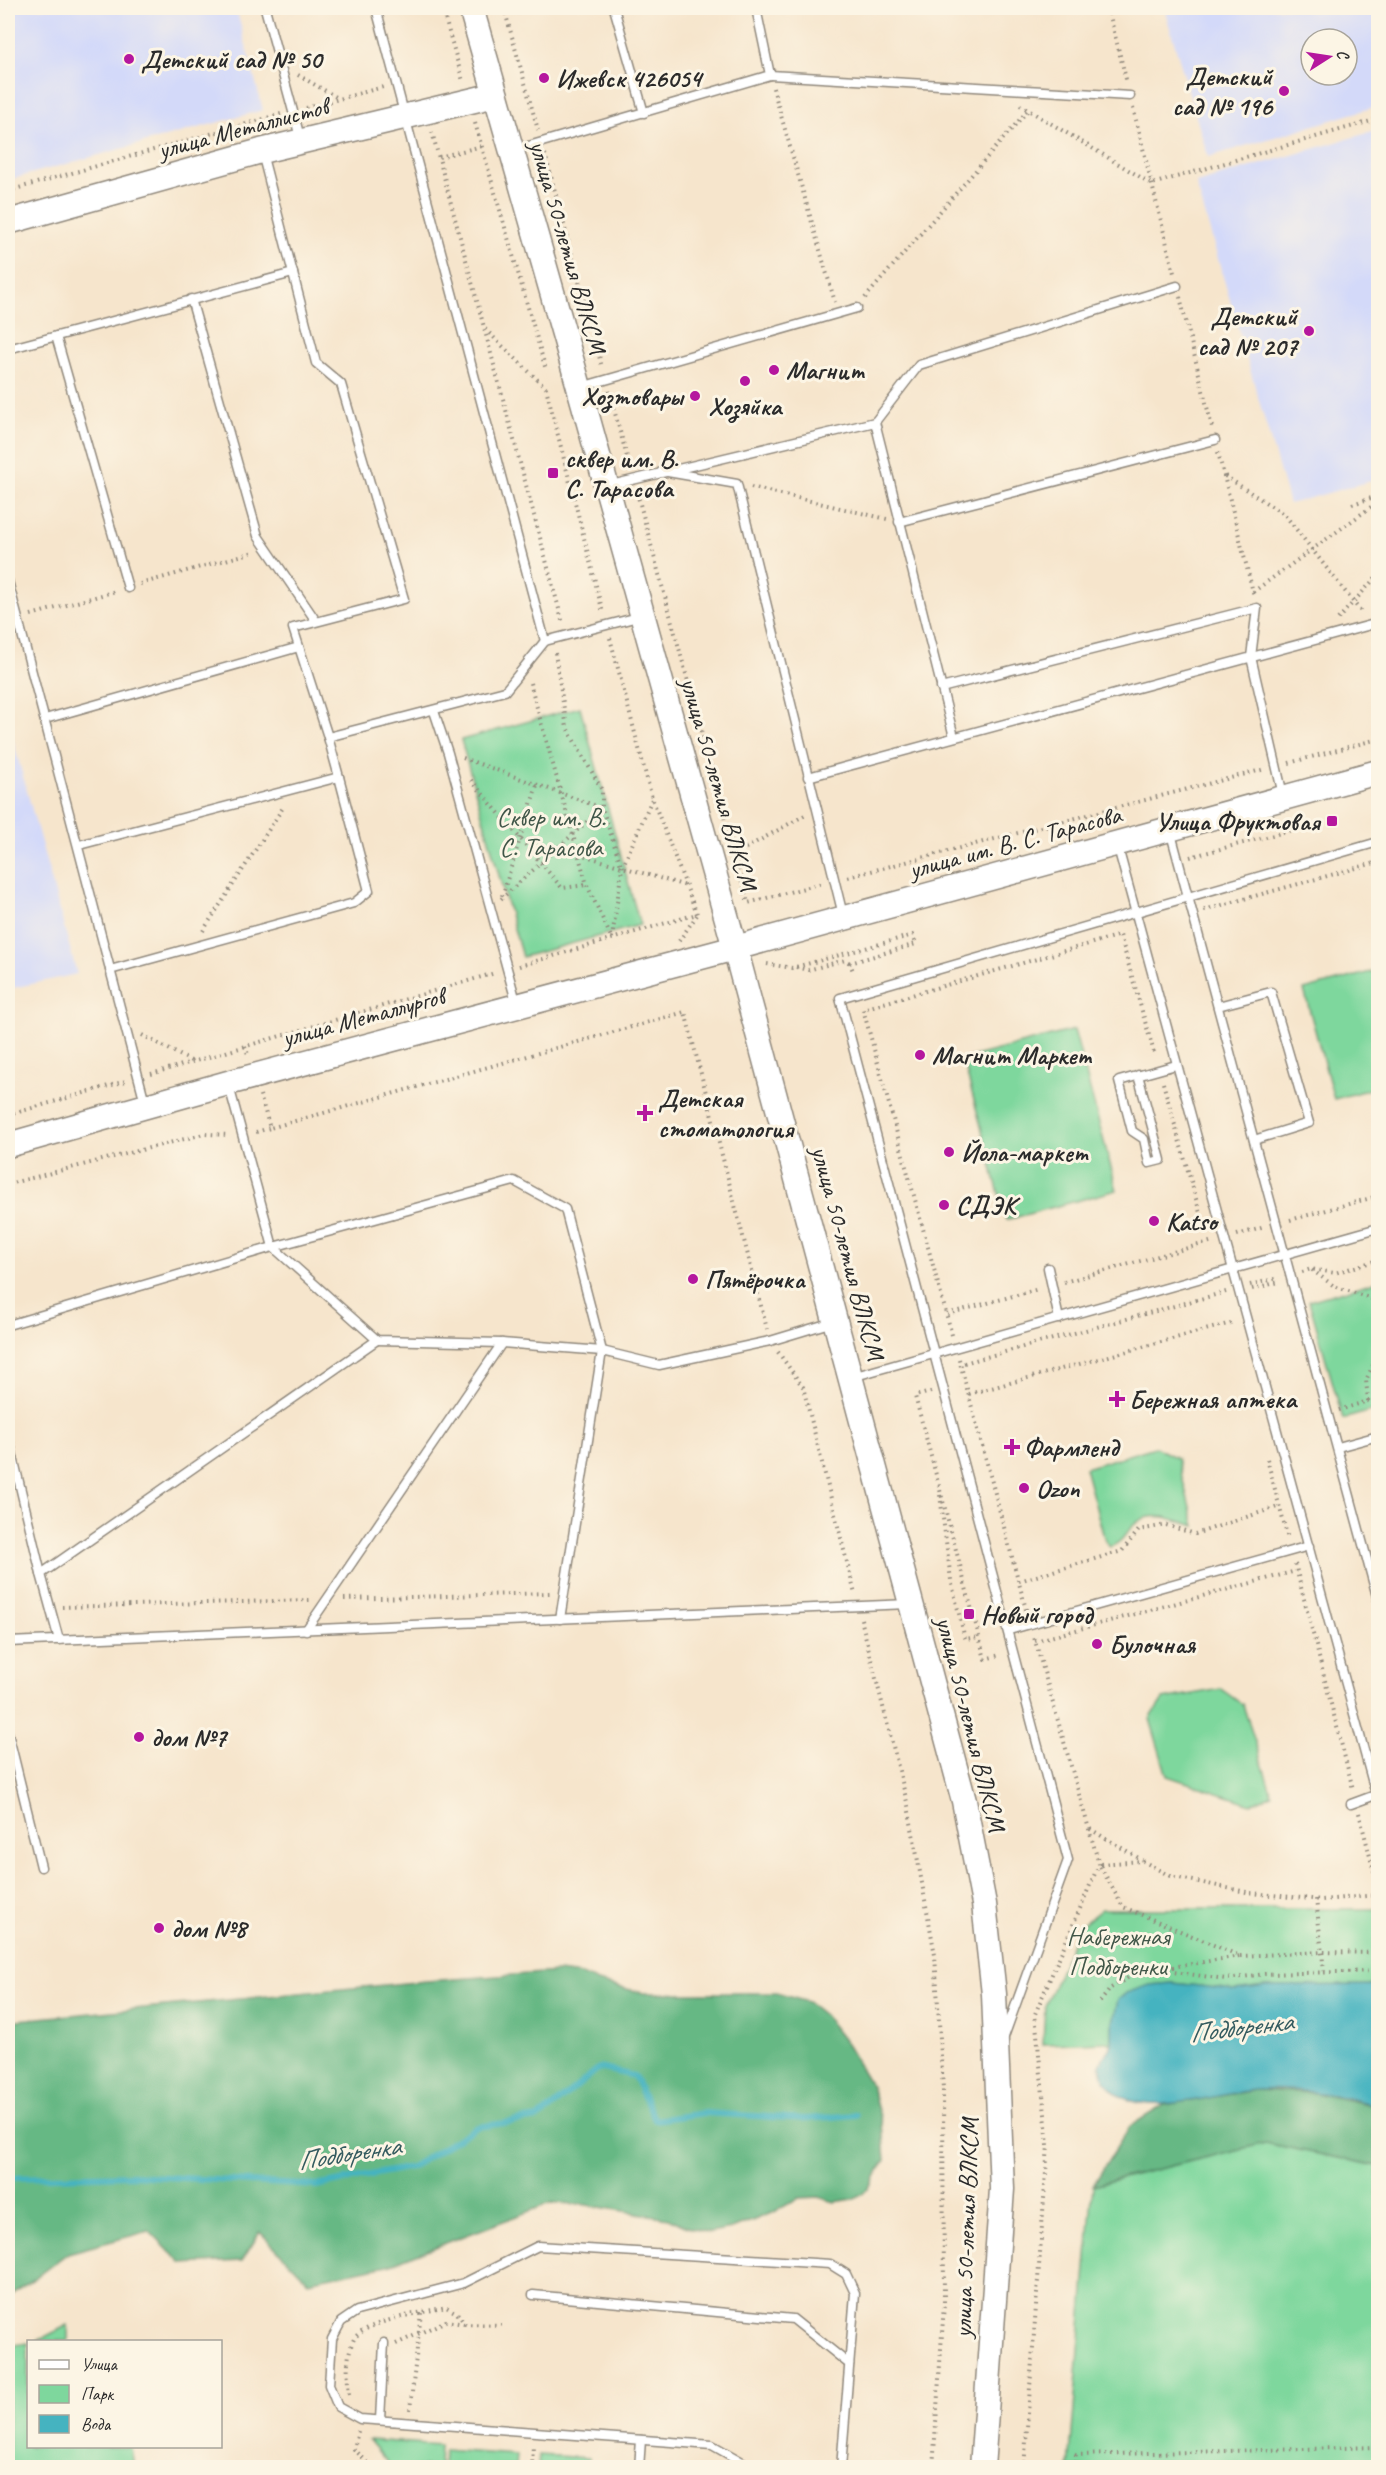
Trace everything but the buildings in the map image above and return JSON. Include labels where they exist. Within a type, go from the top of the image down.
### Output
[{"type":"main road","name":"улица 50-летия ВЛКСМ","points":[[471,8],[735,948],[964,1801],[984,1904],[994,1994],[1002,2189],[982,2468]]},
{"type":"main road","name":"улица Металлистов","points":[[8,222],[261,151],[495,95]]},
{"type":"main road","name":"улица им. В. С. Тарасова","points":[[735,948],[1378,772]]},
{"type":"main road","name":"улица Металлургов","points":[[8,1145],[228,1083],[735,948]]},
{"type":"lane","points":[[265,8],[301,141]]},
{"type":"lane","points":[[376,8],[549,640]]},
{"type":"lane","points":[[614,8],[644,113]]},
{"type":"lane","points":[[756,8],[770,75]]},
{"type":"lane","points":[[511,151],[770,75],[1130,96]]},
{"type":"lane","points":[[110,970],[354,903],[369,891],[328,738],[293,628],[404,598],[341,384],[316,363],[261,151]]},
{"type":"lane","points":[[8,349],[293,273]]},
{"type":"lane","points":[[606,487],[662,471],[875,422],[919,364],[1177,286]]},
{"type":"lane","points":[[191,299],[258,536],[316,621]]},
{"type":"lane","points":[[578,388],[857,308]]},
{"type":"lane","points":[[56,336],[128,588]]},
{"type":"lane","points":[[875,422],[954,737]]},
{"type":"lane","points":[[899,522],[1215,440]]},
{"type":"lane","points":[[662,471],[737,484],[844,918]]},
{"type":"lane","points":[[8,581],[146,1106]]},
{"type":"lane","points":[[941,688],[1257,608],[1251,657],[1284,798]]},
{"type":"lane","points":[[328,738],[505,691],[549,640],[642,616]]},
{"type":"lane","points":[[808,777],[1374,624]]},
{"type":"lane","points":[[45,719],[299,646]]},
{"type":"lane","points":[[434,711],[448,753],[517,1005]]},
{"type":"lane","points":[[79,845],[339,777]]},
{"type":"lane","points":[[1169,829],[1376,1578],[1378,1600]]},
{"type":"lane","points":[[998,2053],[1068,1860],[1015,1652],[840,998],[1378,842]]},
{"type":"lane","points":[[1117,844],[1374,1787],[1378,1794],[1353,1803]]},
{"type":"lane","points":[[1218,1006],[1271,992],[1309,1123],[1254,1140]]},
{"type":"lane","points":[[1138,1075],[1161,1160],[1149,1163],[1144,1139],[1132,1131],[1119,1081],[1138,1075],[1176,1065]]},
{"type":"lane","points":[[228,1083],[273,1247],[377,1340]]},
{"type":"lane","points":[[8,1325],[273,1247],[513,1181],[565,1209],[602,1351],[560,1619]]},
{"type":"lane","points":[[852,1377],[1378,1228]]},
{"type":"lane","points":[[1048,1268],[1059,1319]]},
{"type":"lane","points":[[41,1574],[377,1340],[502,1343],[602,1351],[660,1365],[770,1341],[837,1321]]},
{"type":"lane","points":[[306,1630],[502,1343]]},
{"type":"lane","points":[[8,1436],[59,1640]]},
{"type":"lane","points":[[1338,1447],[1378,1436]]},
{"type":"lane","points":[[1009,1630],[1309,1546]]},
{"type":"lane","points":[[8,1642],[912,1604]]},
{"type":"lane","points":[[8,1733],[41,1867]]},
{"type":"lane","points":[[753,2468],[712,2445],[360,2419],[338,2407],[329,2385],[332,2339],[341,2322],[357,2311],[465,2283],[538,2246],[830,2264],[846,2274],[855,2294],[841,2468]]},
{"type":"lane","points":[[533,2295],[793,2319],[849,2364]]},
{"type":"lane","points":[[380,2420],[384,2347]]},
{"type":"lane","points":[[639,2468],[641,2440]]},
{"type":"path","points":[[442,8],[546,370]]},
{"type":"path","points":[[504,8],[542,142],[597,356],[606,380],[748,903],[1378,739]]},
{"type":"path","points":[[1108,8],[1257,608]]},
{"type":"path","points":[[280,64],[339,99]]},
{"type":"path","points":[[770,75],[838,314]]},
{"type":"path","points":[[8,190],[396,83]]},
{"type":"path","points":[[992,88],[1152,184],[1378,119]]},
{"type":"path","points":[[857,308],[1044,91]]},
{"type":"path","points":[[432,130],[563,626]]},
{"type":"path","points":[[484,329],[546,388],[652,798],[697,914]]},
{"type":"path","points":[[1224,476],[1285,515],[1374,624]]},
{"type":"path","points":[[737,484],[899,522]]},
{"type":"path","points":[[1352,504],[1378,496]]},
{"type":"path","points":[[1253,592],[1378,502]]},
{"type":"path","points":[[1318,639],[1378,575]]},
{"type":"path","points":[[574,624],[563,626],[549,640],[567,728],[602,790],[602,808],[622,868]]},
{"type":"path","points":[[526,666],[587,885],[612,939]]},
{"type":"path","points":[[448,753],[602,808]]},
{"type":"path","points":[[470,778],[562,888],[587,885]]},
{"type":"path","points":[[501,900],[537,785]]},
{"type":"path","points":[[192,947],[296,788]]},
{"type":"path","points":[[612,939],[622,868],[652,798]]},
{"type":"path","points":[[490,909],[602,808]]},
{"type":"path","points":[[735,854],[816,808]]},
{"type":"path","points":[[579,854],[687,886]]},
{"type":"path","points":[[1201,911],[1378,862]]},
{"type":"path","points":[[8,1115],[697,914]]},
{"type":"path","points":[[678,942],[697,914]]},
{"type":"path","points":[[795,967],[913,934],[916,944],[850,963]]},
{"type":"path","points":[[1223,1293],[1120,935],[864,1009],[960,1364],[1238,1290],[1311,1269],[1335,1273],[1378,1260]]},
{"type":"path","points":[[766,964],[808,970],[845,960],[850,963],[853,971]]},
{"type":"path","points":[[255,1076],[270,1128],[686,1012],[770,1341],[802,1387],[909,1806],[935,1955],[943,2089],[944,2304],[933,2468]]},
{"type":"path","points":[[125,1025],[192,1062]]},
{"type":"path","points":[[8,1184],[204,1134],[242,1136]]},
{"type":"path","points":[[947,1314],[1378,1196]]},
{"type":"path","points":[[1311,1269],[1334,1286],[1378,1301]]},
{"type":"path","points":[[1229,1314],[1234,1334]]},
{"type":"path","points":[[969,1394],[1232,1323]]},
{"type":"path","points":[[1368,1401],[1366,1380],[1378,1355]]},
{"type":"path","points":[[965,1382],[915,1396],[984,1659],[1296,1571]]},
{"type":"path","points":[[1339,1410],[1368,1401],[1378,1406]]},
{"type":"path","points":[[1265,1448],[1353,1803],[1378,1888]]},
{"type":"path","points":[[938,1478],[951,1580],[965,1639],[979,1637]]},
{"type":"path","points":[[1019,1581],[1122,1551],[1139,1530],[1166,1525],[1195,1534],[1280,1506]]},
{"type":"path","points":[[1089,1828],[1170,1876],[1251,1893],[1316,1899],[1378,1895]]},
{"type":"path","points":[[1143,1861],[1099,1864],[1123,1907],[1240,1956]]},
{"type":"path","points":[[1316,1899],[1324,1971]]},
{"type":"path","points":[[1100,2002],[1112,1988],[1136,1973],[1240,1956],[1322,1952],[1378,1953]]},
{"type":"path","points":[[1154,1970],[1226,1979],[1265,1974],[1378,1971]]},
{"type":"path","points":[[1024,2468],[1048,2145],[1035,2014]]},
{"type":"path","points":[[421,2313],[410,2410],[360,2404],[350,2394],[347,2376],[350,2350],[355,2336],[368,2327],[421,2313],[446,2307],[457,2313],[465,2324]]},
{"type":"path","points":[[384,2347],[446,2321],[504,2325]]},
{"type":"path","points":[[360,2419],[354,2450],[373,2467]]},
{"type":"path","points":[[532,2468],[534,2432]]},
{"type":"path","points":[[1075,2468],[1076,2455],[1378,2447]]},
{"type":"path","points":[[757,2459],[764,2464],[808,2468]]},
{"type":"shaded area","name":"Детский сад № 50","points":[[8,8],[236,8],[263,110],[8,180]]},
{"type":"shaded area","name":"Детский сад № 196","points":[[1164,8],[1378,8],[1378,106],[1208,157]]},
{"type":"shaded area","name":"Детский сад № 207","points":[[1378,130],[1378,479],[1289,504],[1196,183]]},
{"type":"shaded area","points":[[8,722],[77,974],[8,989]]},
{"type":"green space","name":"Сквер им. В. С. Тарасова","points":[[580,707],[640,925],[522,957],[461,740]]},
{"type":"green space","points":[[1378,970],[1378,1087],[1334,1099],[1304,990]]},
{"type":"green space","points":[[1074,1030],[1117,1190],[1006,1220],[963,1059]]},
{"type":"green space","points":[[1378,1281],[1378,1409],[1343,1419],[1309,1301]]},
{"type":"green space","points":[[1155,1447],[1177,1458],[1195,1526],[1164,1517],[1149,1517],[1131,1527],[1119,1542],[1110,1547],[1105,1541],[1085,1468]]},
{"type":"green space","points":[[1221,1689],[1243,1705],[1272,1794],[1251,1804],[1167,1776],[1150,1719],[1163,1699]]},
{"type":"green space","name":"Набережная Подборенки","points":[[1102,1909],[1378,1909],[1378,1985],[1266,1986],[1234,1990],[1173,1983],[1150,1985],[1112,2026],[1112,2042],[1043,2044],[1045,2006],[1079,1927]]},
{"type":"green space","points":[[558,1972],[582,1975],[597,1982],[644,1993],[776,1993],[808,2002],[824,2015],[843,2039],[871,2086],[882,2123],[885,2160],[868,2189],[853,2199],[835,2202],[818,2197],[799,2198],[774,2212],[732,2229],[710,2233],[687,2227],[668,2218],[580,2204],[551,2203],[388,2265],[308,2281],[260,2232],[242,2261],[182,2264],[149,2231],[68,2253],[8,2298],[8,2021],[426,1981]]},
{"type":"green space","points":[[1256,2090],[1314,2093],[1378,2106],[1378,2166],[1265,2143],[1093,2185],[1130,2126],[1164,2105]]},
{"type":"green space","points":[[1265,2143],[1378,2166],[1378,2467],[1069,2468],[1093,2185]]},
{"type":"green space","points":[[68,2325],[68,2340],[39,2340]]},
{"type":"green space","points":[[27,2343],[27,2448],[131,2448],[134,2467],[8,2467],[8,2346]]},
{"type":"green space","points":[[369,2440],[440,2445],[439,2467],[391,2467]]},
{"type":"green space","points":[[444,2450],[516,2455],[515,2467],[443,2467]]},
{"type":"green space","points":[[539,2455],[589,2458],[589,2467],[538,2467]]},
{"type":"water","points":[[1173,1983],[1234,1990],[1266,1986],[1378,1985],[1378,2106],[1333,2096],[1286,2090],[1255,2090],[1176,2103],[1154,2104],[1135,2102],[1119,2095],[1106,2082],[1100,2065],[1112,2042],[1112,2026],[1118,2000],[1126,1993],[1150,1985]]},
{"type":"waterway","name":"Подборенка","points":[[8,2178],[133,2175],[316,2186],[411,2167],[477,2127],[539,2118],[599,2068],[634,2076],[655,2120],[704,2113],[806,2119],[856,2115]]},
{"type":"place","name":"Детский сад № 50","points":[[129,59]]},
{"type":"place","name":"Ижевск 426054","points":[[544,78]]},
{"type":"place","name":"Детский сад № 196","points":[[1284,91]]},
{"type":"place","name":"Детский сад № 207","points":[[1309,331]]},
{"type":"place","name":"Магнит","points":[[774,370]]},
{"type":"place","name":"Хозяйка","points":[[745,381]]},
{"type":"place","name":"Хозтовары","points":[[695,396]]},
{"type":"place","name":"сквер им. В. С. Тарасова","points":[[553,473]]},
{"type":"place","name":"Улица Фруктовая","points":[[1332,821]]},
{"type":"place","name":"Магнит Маркет","points":[[920,1055]]},
{"type":"place","name":"Детская стоматология","points":[[645,1113]]},
{"type":"place","name":"Йола-маркет","points":[[949,1152]]},
{"type":"place","name":"СДЭК","points":[[944,1205]]},
{"type":"place","name":"Katso","points":[[1154,1221]]},
{"type":"place","name":"Пятёрочка","points":[[693,1279]]},
{"type":"place","name":"Бережная аптека","points":[[1117,1399]]},
{"type":"place","name":"Фармленд","points":[[1012,1447]]},
{"type":"place","name":"Ozon","points":[[1024,1488]]},
{"type":"place","name":"Новый город","points":[[969,1614]]},
{"type":"place","name":"Булочная","points":[[1097,1644]]},
{"type":"place","name":"дом №7","points":[[139,1737]]},
{"type":"place","name":"дом №8","points":[[159,1928]]}]
